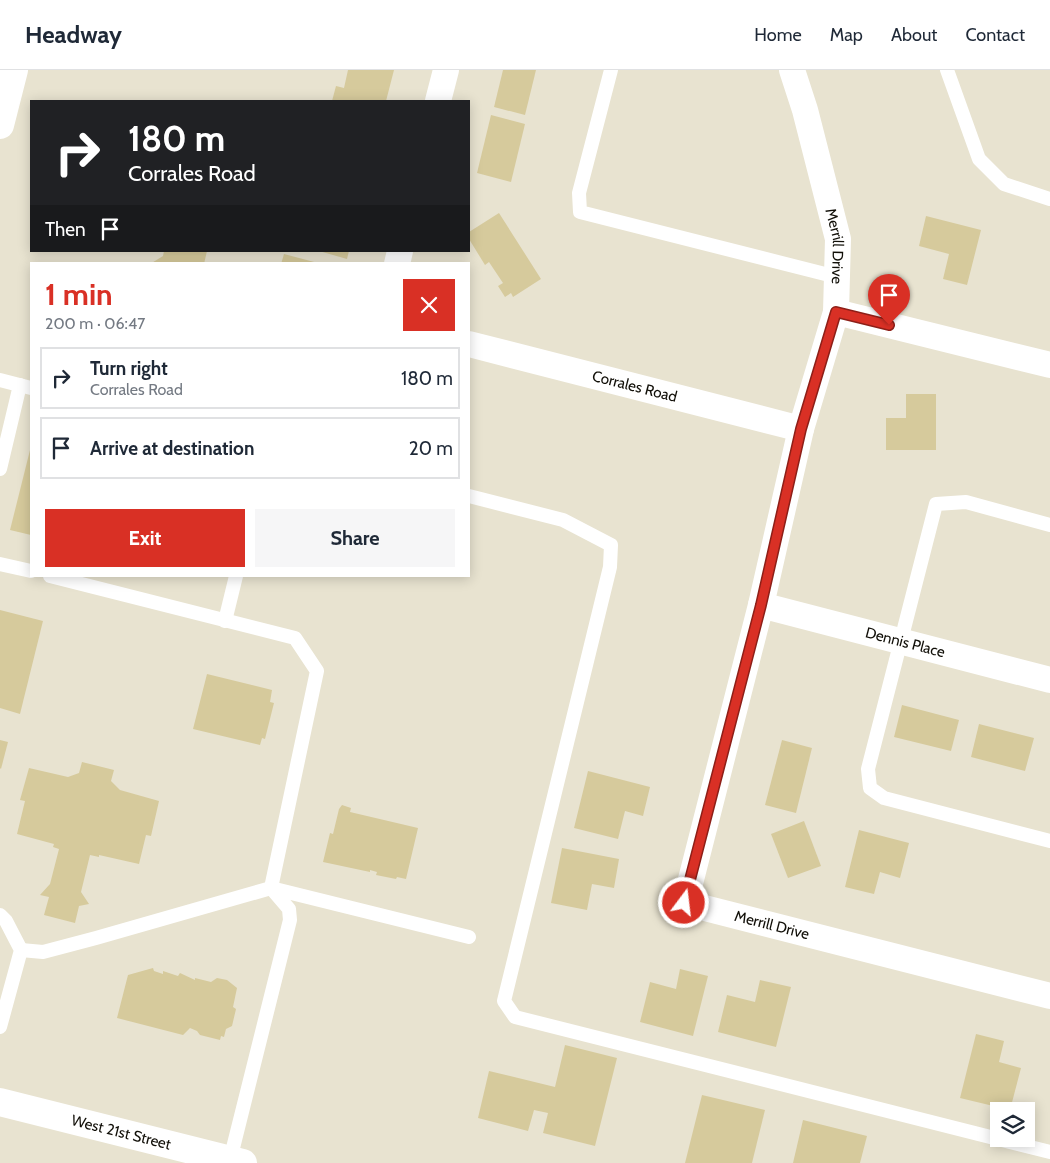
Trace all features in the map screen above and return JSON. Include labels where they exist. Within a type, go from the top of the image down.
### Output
[{"type":"main road","points":[[0,125],[7,82]]},
{"type":"main road","name":"West 21st Street","points":[[0,1102],[237,1161]]},
{"type":"street","points":[[438,100],[446,70]]},
{"type":"street","name":"Merrill Drive","points":[[792,70],[805,110],[838,239],[836,312],[801,429],[761,605],[684,903],[1050,996]]},
{"type":"street","points":[[836,312],[1050,365]]},
{"type":"street","name":"Corrales Road","points":[[470,344],[801,429]]},
{"type":"street","name":"Dennis Place","points":[[761,605],[1050,680]]},
{"type":"lane","points":[[611,70],[579,194],[580,212],[837,277]]},
{"type":"lane","points":[[947,70],[979,159],[1004,184],[1050,199]]},
{"type":"lane","points":[[0,380],[26,386],[0,469]]},
{"type":"lane","points":[[470,496],[562,520],[611,545],[610,567],[504,1001],[515,1017],[1050,1152]]},
{"type":"lane","points":[[1050,525],[966,502],[936,504],[868,769],[870,788],[884,798],[1050,841]]},
{"type":"lane","points":[[0,564],[30,572]]},
{"type":"lane","points":[[54,577],[295,638],[317,671],[271,888]]},
{"type":"lane","points":[[226,621],[236,577]]},
{"type":"lane","points":[[237,1161],[290,920],[289,909],[271,888]]},
{"type":"lane","points":[[21,950],[43,952],[271,888],[469,937]]},
{"type":"lane","points":[[0,915],[6,921],[21,950],[0,1027]]},
{"type":"building","points":[[348,70],[394,70],[386,100],[332,100],[336,86],[344,88]]},
{"type":"building","points":[[503,70],[536,70],[525,115],[494,107]]},
{"type":"building","points":[[491,115],[525,124],[511,182],[477,173]]},
{"type":"building","points":[[499,213],[541,279],[513,297],[511,293],[505,297],[498,286],[503,283],[489,262],[485,265],[470,241],[470,231]]},
{"type":"building","points":[[926,216],[981,230],[967,285],[943,279],[949,254],[919,246]]},
{"type":"building","points":[[164,252],[207,252],[204,262],[153,262],[163,256]]},
{"type":"building","points":[[322,252],[349,252],[347,259]]},
{"type":"building","points":[[284,254],[314,262],[282,262]]},
{"type":"building","points":[[906,394],[936,394],[936,450],[886,450],[886,418],[906,418]]},
{"type":"building","points":[[30,450],[30,535],[10,530]]},
{"type":"building","points":[[0,610],[43,621],[20,714],[0,708]]},
{"type":"building","points":[[207,674],[272,690],[270,702],[274,703],[265,739],[262,738],[260,745],[193,729]]},
{"type":"building","points":[[902,705],[959,720],[951,751],[894,737]]},
{"type":"building","points":[[979,724],[1034,738],[1025,771],[971,757]]},
{"type":"building","points":[[0,740],[8,742],[1,769],[0,768]]},
{"type":"building","points":[[782,740],[812,748],[796,813],[765,805]]},
{"type":"building","points":[[82,762],[114,770],[111,781],[120,790],[159,801],[151,836],[146,835],[139,864],[99,855],[99,857],[90,855],[81,892],[89,904],[79,906],[75,923],[44,915],[49,897],[40,895],[50,884],[59,849],[53,847],[54,844],[17,834],[25,801],[20,800],[29,768],[68,777],[79,773]]},
{"type":"building","points":[[588,771],[650,787],[643,816],[625,811],[618,839],[574,828]]},
{"type":"building","points":[[342,805],[351,808],[350,812],[418,828],[406,879],[376,875],[377,872],[370,870],[370,872],[323,862],[330,833],[333,834],[339,809]]},
{"type":"building","points":[[804,821],[821,866],[788,878],[771,834]]},
{"type":"building","points":[[859,830],[909,843],[900,878],[880,872],[874,894],[845,887]]},
{"type":"building","points":[[562,848],[619,859],[614,888],[592,884],[587,910],[551,903]]},
{"type":"building","points":[[153,968],[154,971],[163,974],[163,971],[178,976],[180,973],[195,980],[195,978],[211,982],[217,978],[227,980],[237,988],[233,1007],[236,1009],[232,1026],[226,1029],[224,1037],[221,1036],[220,1040],[200,1035],[197,1031],[190,1028],[183,1035],[117,1018],[128,975]]},
{"type":"building","points":[[680,969],[708,976],[693,1036],[640,1022],[650,982],[676,989]]},
{"type":"building","points":[[760,980],[791,987],[776,1047],[718,1032],[727,995],[755,1002]]},
{"type":"building","points":[[976,1034],[1004,1041],[999,1062],[1021,1068],[1012,1102],[990,1102],[990,1105],[960,1098]]},
{"type":"building","points":[[565,1045],[617,1058],[595,1146],[543,1133],[548,1113],[534,1110],[528,1131],[478,1118],[489,1071],[555,1087]]},
{"type":"building","points":[[702,1095],[765,1110],[752,1163],[685,1163]]},
{"type":"building","points":[[803,1120],[867,1136],[860,1163],[793,1163]]},
{"type":"route","points":[[684,903],[761,605],[801,429],[836,312],[889,325]]}]
